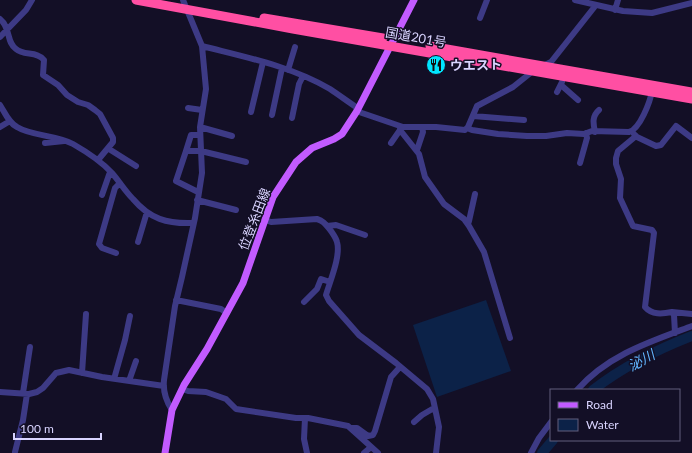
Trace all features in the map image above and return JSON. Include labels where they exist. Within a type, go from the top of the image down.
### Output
[{"type":"highway","name":"国道201号","points":[[136,0],[185,5]]},
{"type":"highway","name":"国道201号","points":[[164,0],[532,71],[562,80],[652,91],[692,99]]},
{"type":"highway","name":"国道201号","points":[[391,43],[543,66],[692,92]]},
{"type":"main road","name":"位登糸田線","points":[[165,453],[172,410],[182,389],[207,349],[243,283],[273,197],[296,162],[312,148],[342,134],[357,111],[414,0]]},
{"type":"street","points":[[0,37],[26,10],[32,0]]},
{"type":"street","points":[[480,18],[487,0]]},
{"type":"street","points":[[575,0],[615,10],[652,13],[692,3]]},
{"type":"street","points":[[615,10],[618,0]]},
{"type":"street","points":[[172,410],[167,404],[164,386],[176,300],[182,277],[202,173],[200,127],[206,89],[202,46],[185,5]]},
{"type":"street","points":[[467,128],[477,106],[513,87],[532,71],[550,62],[596,5]]},
{"type":"street","points":[[0,19],[6,24],[12,45],[16,50],[23,53],[36,54],[42,57],[44,60],[43,75],[58,85],[67,95],[78,102],[88,105],[100,114],[114,142],[98,160]]},
{"type":"street","points":[[202,46],[263,62],[303,76],[330,89],[356,106],[357,111],[400,128],[422,127],[465,130],[467,128],[498,134],[527,136],[595,132],[634,133],[656,146],[661,145],[676,126],[692,138]]},
{"type":"street","points":[[272,115],[285,69],[295,47]]},
{"type":"street","points":[[251,112],[263,62]]},
{"type":"street","points":[[292,118],[299,84],[303,76]]},
{"type":"street","points":[[557,92],[562,80],[578,100]]},
{"type":"street","points":[[652,91],[651,98],[634,133],[618,152],[616,158],[616,164],[621,179],[620,198],[633,226],[652,230],[654,233],[645,307],[646,309],[656,313],[672,312],[692,314]]},
{"type":"street","points":[[0,106],[16,127],[65,140],[98,160],[120,183],[133,200],[147,212],[173,224],[193,223]]},
{"type":"street","points":[[188,108],[202,110]]},
{"type":"street","points":[[595,132],[593,120],[599,110]]},
{"type":"street","points":[[473,116],[524,120]]},
{"type":"street","points":[[0,127],[10,121]]},
{"type":"street","points":[[200,127],[232,136]]},
{"type":"street","points":[[417,150],[423,132],[422,127]]},
{"type":"street","points":[[391,143],[400,128]]},
{"type":"street","points":[[400,128],[419,154],[424,177],[444,204],[464,219],[484,252],[510,338]]},
{"type":"street","points":[[580,163],[587,138],[586,133]]},
{"type":"street","points":[[198,192],[176,181],[191,136],[200,135]]},
{"type":"street","points":[[45,143],[62,142],[65,140]]},
{"type":"street","points":[[108,149],[136,166]]},
{"type":"street","points":[[186,151],[201,152],[246,162]]},
{"type":"street","points":[[102,195],[110,172]]},
{"type":"street","points":[[116,253],[102,248],[99,244],[115,188],[120,183]]},
{"type":"street","points":[[468,224],[470,221],[475,194]]},
{"type":"street","points":[[197,200],[236,210]]},
{"type":"street","points":[[138,242],[147,212]]},
{"type":"street","points":[[264,220],[271,222],[317,219],[324,222],[327,226],[337,241],[338,248],[333,276],[326,295],[329,301],[359,335],[427,389],[433,399],[439,427],[436,453]]},
{"type":"street","points":[[327,226],[336,225],[365,235]]},
{"type":"street","points":[[304,302],[317,289],[321,279],[330,282]]},
{"type":"street","points":[[176,300],[221,309],[227,313]]},
{"type":"street","points":[[672,312],[674,315],[675,333]]},
{"type":"street","points":[[82,373],[86,314]]},
{"type":"street","points":[[114,379],[130,316]]},
{"type":"street","points":[[578,389],[602,367],[621,354],[692,326]]},
{"type":"street","points":[[15,452],[23,420],[30,347]]},
{"type":"street","points":[[129,381],[136,361]]},
{"type":"street","points":[[351,428],[357,428],[368,436],[373,435],[391,377],[400,367]]},
{"type":"street","points":[[0,392],[36,392],[43,388],[56,373],[69,370],[114,379],[164,386]]},
{"type":"street","points":[[182,389],[188,391],[206,392],[226,399],[236,409],[305,418],[348,426],[378,453]]},
{"type":"street","points":[[414,422],[434,408]]},
{"type":"street","points":[[305,418],[304,439],[307,453]]},
{"type":"street","points":[[531,453],[539,438],[550,423]]},
{"type":"street","points":[[364,453],[371,446]]},
{"type":"water","points":[[486,300],[511,371],[437,397],[413,325]]},
{"type":"waterway","name":"泌川","points":[[594,389],[616,373],[641,359],[692,336]]},
{"type":"waterway","name":"泌川","points":[[542,453],[552,441]]},
{"type":"place","name":"ウエスト","points":[[436,65]]}]
